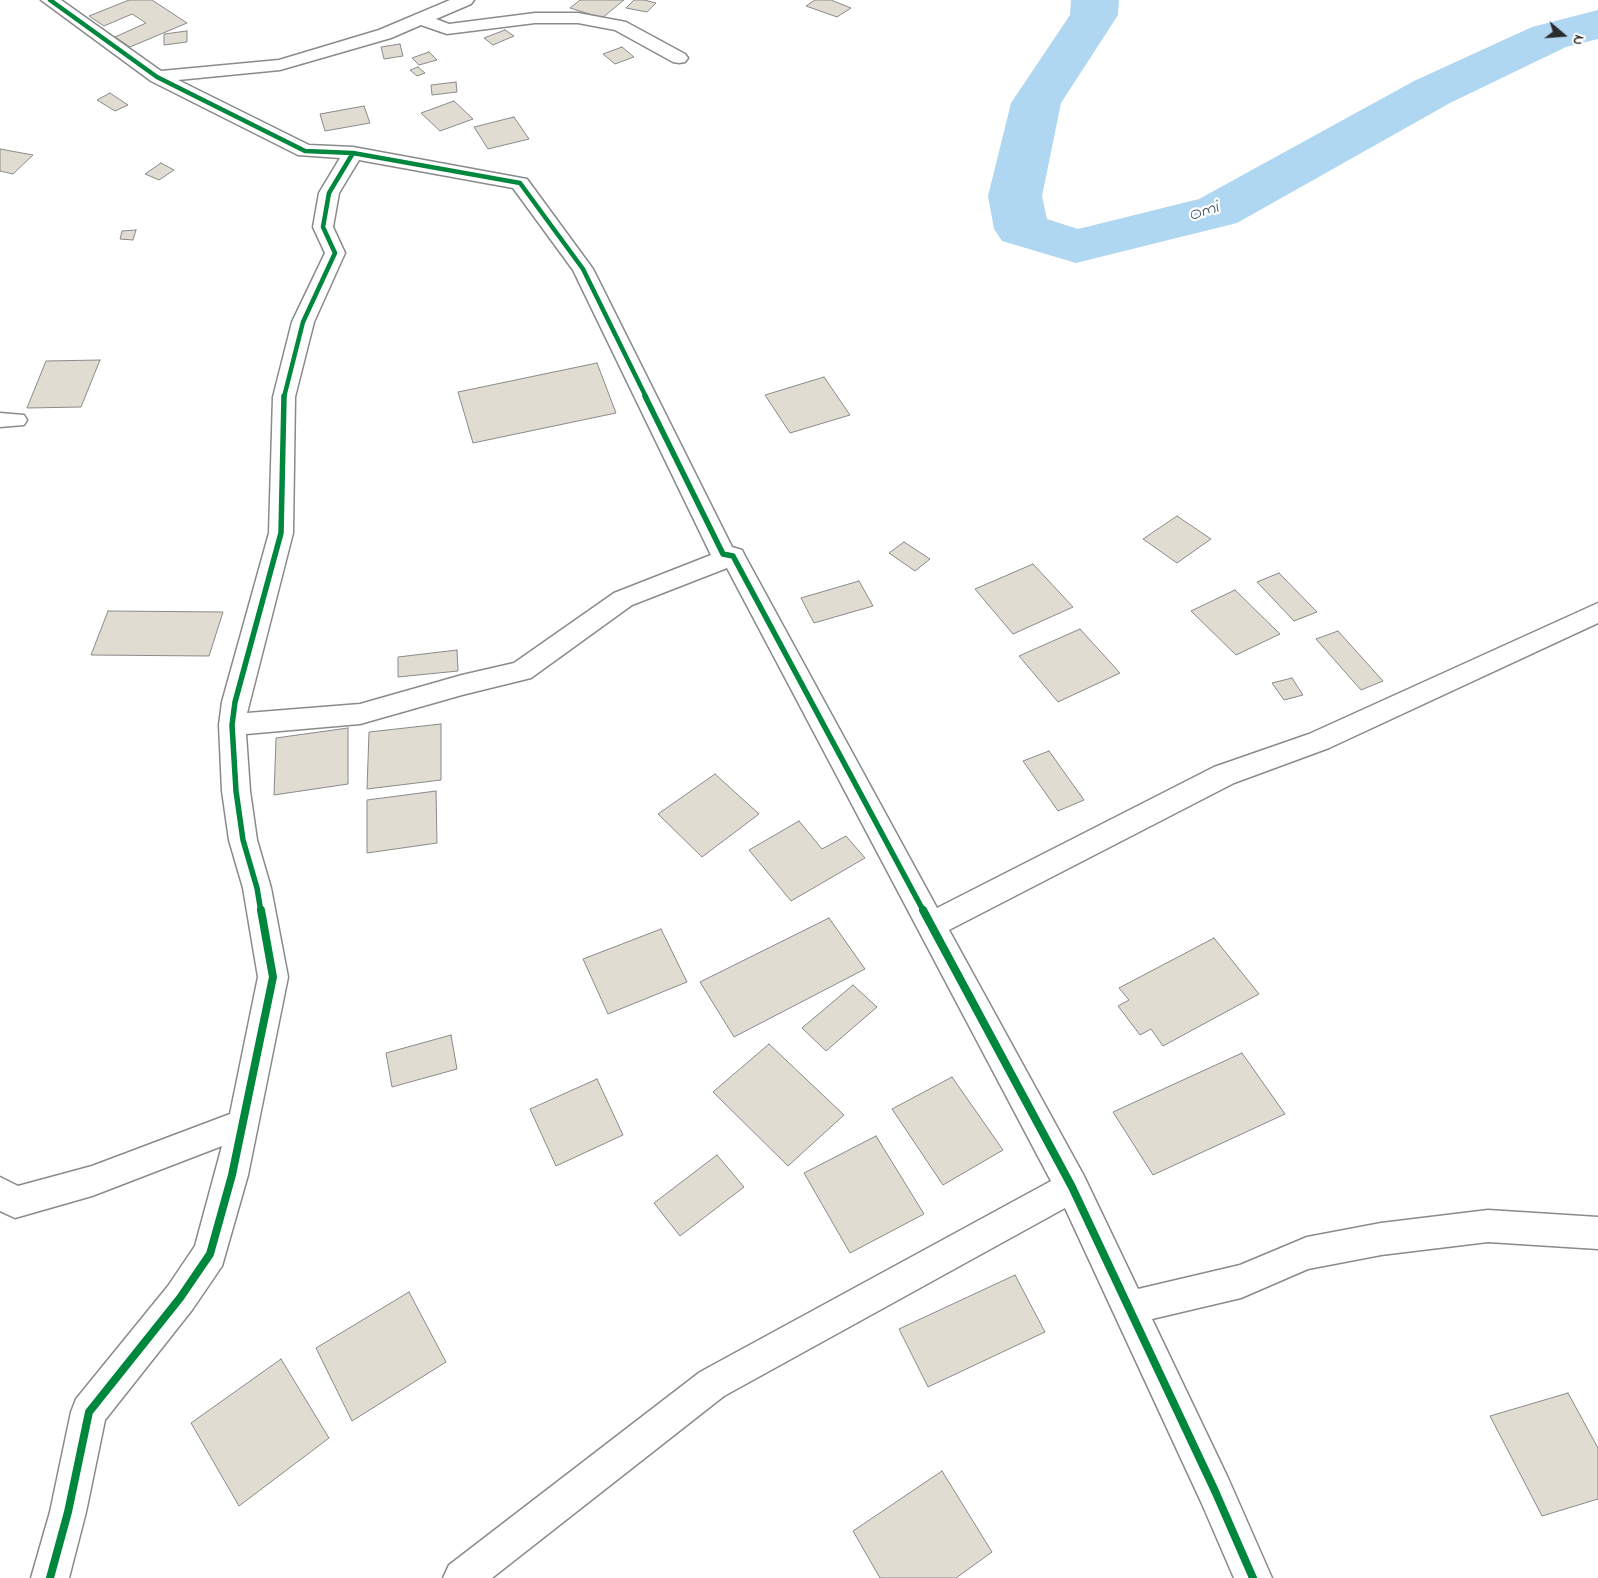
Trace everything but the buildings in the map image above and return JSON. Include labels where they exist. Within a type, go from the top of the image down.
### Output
[{"type":"street","points":[[50,0],[157,77],[305,151],[353,153],[520,183],[583,270],[723,554],[733,556]]},
{"type":"street","points":[[157,77],[280,65],[385,34],[465,0]]},
{"type":"street","points":[[420,19],[447,29],[535,18],[578,18],[620,26],[679,58]]},
{"type":"street","points":[[50,1578],[68,1512],[89,1412],[180,1298],[210,1254],[244,1123],[273,977],[256,888],[243,840],[236,791],[232,725],[235,702],[281,533],[284,397],[302,322],[335,253],[323,227],[329,193],[353,153]]},
{"type":"street","points":[[232,725],[360,714],[462,685],[522,671],[623,599],[733,556]]},
{"type":"street","points":[[733,556],[930,926],[1072,1187],[1253,1578]]},
{"type":"street","points":[[930,926],[1224,775],[1319,741],[1598,612]]},
{"type":"street","points":[[0,1194],[15,1202],[92,1181],[244,1123]]},
{"type":"street","points":[[462,1578],[712,1384],[1072,1187]]},
{"type":"street","points":[[1129,1308],[1241,1282],[1307,1253],[1381,1239],[1488,1226],[1598,1232]]},
{"type":"waterway","name":"Omi","points":[[1095,0],[1094,15],[1036,103],[1015,196],[1022,229],[1076,246],[1218,211],[1432,92],[1549,37],[1598,24]]},
{"type":"cycle path","points":[[50,0],[157,77],[305,151],[353,153],[520,183],[583,269],[723,554],[733,556],[1072,1187],[1215,1491],[1253,1578]]},
{"type":"cycle path","points":[[50,1578],[68,1512],[89,1412],[180,1298],[210,1254],[232,1175],[250,1095],[273,977],[257,888],[243,840],[236,791],[232,725],[235,702],[281,533],[284,397],[303,322],[335,253],[323,227],[329,193],[353,153]]}]
